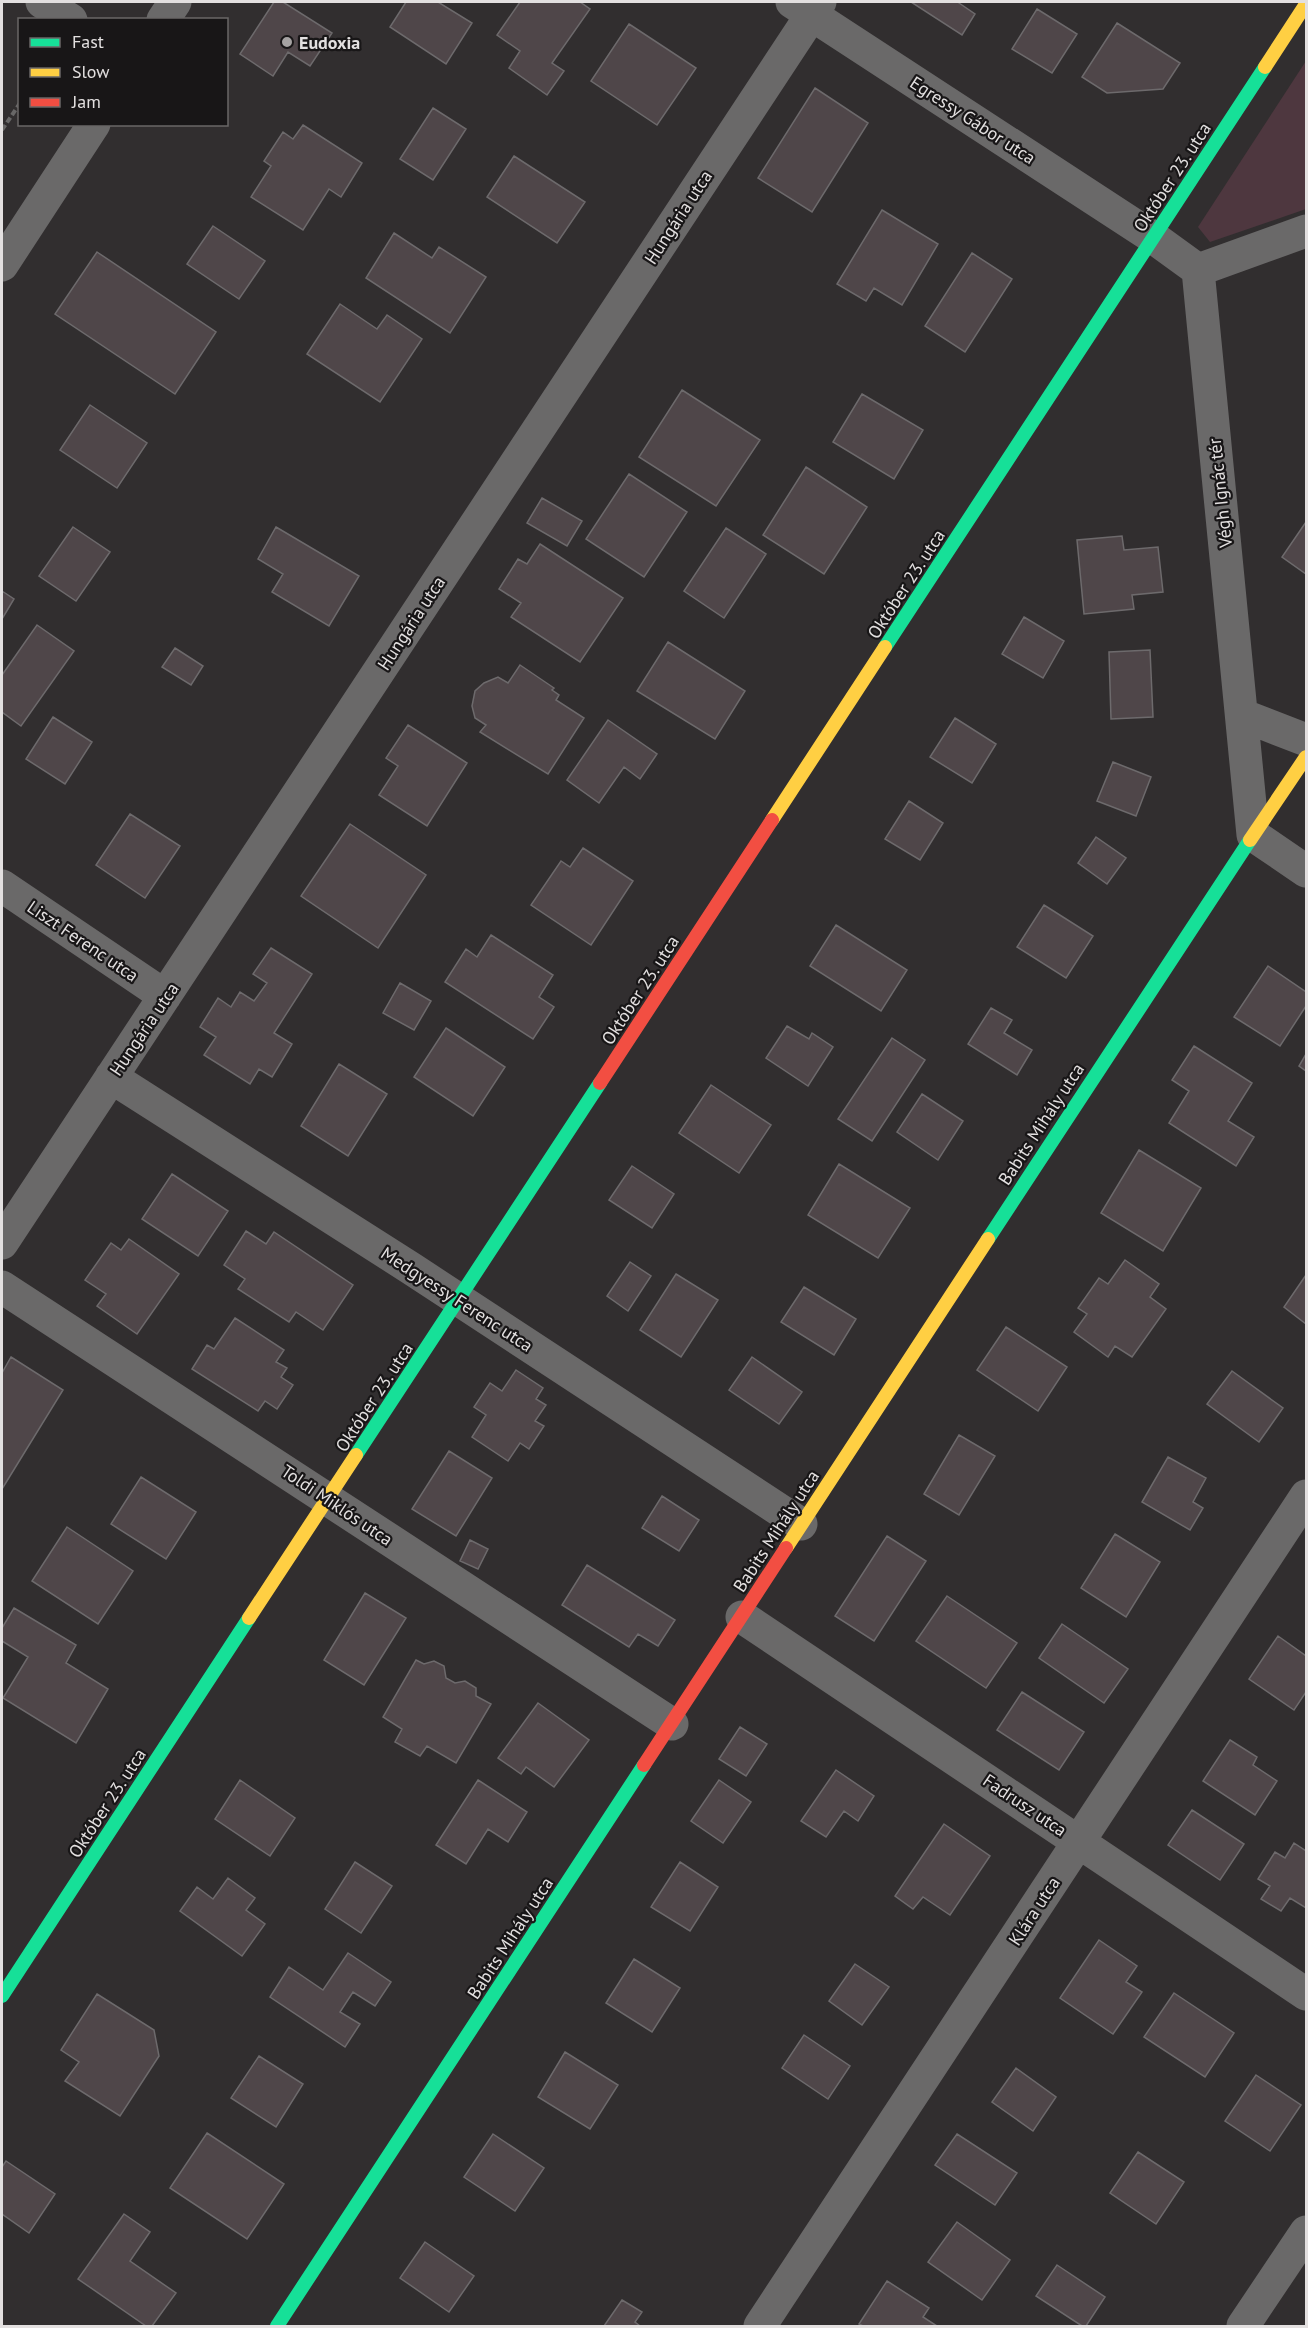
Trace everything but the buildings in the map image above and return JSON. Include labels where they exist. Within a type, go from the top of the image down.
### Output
[{"type":"street","points":[[42,2],[68,18]]},
{"type":"street","points":[[164,18],[175,2]]},
{"type":"street","name":"Október 23. utca","points":[[2,1996],[1306,4]]},
{"type":"street","name":"Egressy Gábor utca","points":[[807,6],[1154,238]]},
{"type":"street","name":"Hungária utca","points":[[2,1243],[165,996],[807,6]]},
{"type":"street","points":[[2,265],[93,126]]},
{"type":"street","points":[[1154,238],[1198,270],[1306,231]]},
{"type":"street","name":"Végh Ignác tér","points":[[1198,270],[1252,834]]},
{"type":"street","points":[[1242,715],[1306,740]]},
{"type":"street","name":"Babits Mihály utca","points":[[277,2326],[1252,834],[1306,757]]},
{"type":"street","points":[[1252,834],[1306,871]]},
{"type":"street","name":"Liszt Ferenc utca","points":[[2,886],[165,996]]},
{"type":"street","name":"Medgyessy Ferenc utca","points":[[111,1077],[459,1300],[801,1524]]},
{"type":"street","name":"Toldi Miklós utca","points":[[2,1287],[672,1724]]},
{"type":"street","name":"Klára utca","points":[[760,2326],[1306,1496]]},
{"type":"street","name":"Fadrusz utca","points":[[742,1617],[1306,1994]]},
{"type":"street","points":[[1243,2326],[1306,2232]]},
{"type":"path","points":[[2,130],[18,106]]},
{"type":"shaded area","points":[[1306,61],[1306,209],[1210,242],[1198,227]]},
{"type":"traffic: fast","points":[[885,647],[1265,67]]},
{"type":"traffic: fast","points":[[988,1239],[1250,840]]},
{"type":"traffic: fast","points":[[356,1455],[600,1083]]},
{"type":"traffic: fast","points":[[2,1996],[249,1618]]},
{"type":"traffic: fast","points":[[277,2326],[644,1765]]},
{"type":"traffic: slow","points":[[1265,67],[1306,4]]},
{"type":"traffic: slow","points":[[772,820],[885,647]]},
{"type":"traffic: slow","points":[[1250,840],[1306,757]]},
{"type":"traffic: slow","points":[[786,1548],[988,1239]]},
{"type":"traffic: slow","points":[[249,1618],[356,1455]]},
{"type":"traffic: jam","points":[[600,1083],[772,820]]},
{"type":"traffic: jam","points":[[644,1765],[786,1548]]},
{"type":"place","name":"Eudoxia","points":[[287,42]]}]
